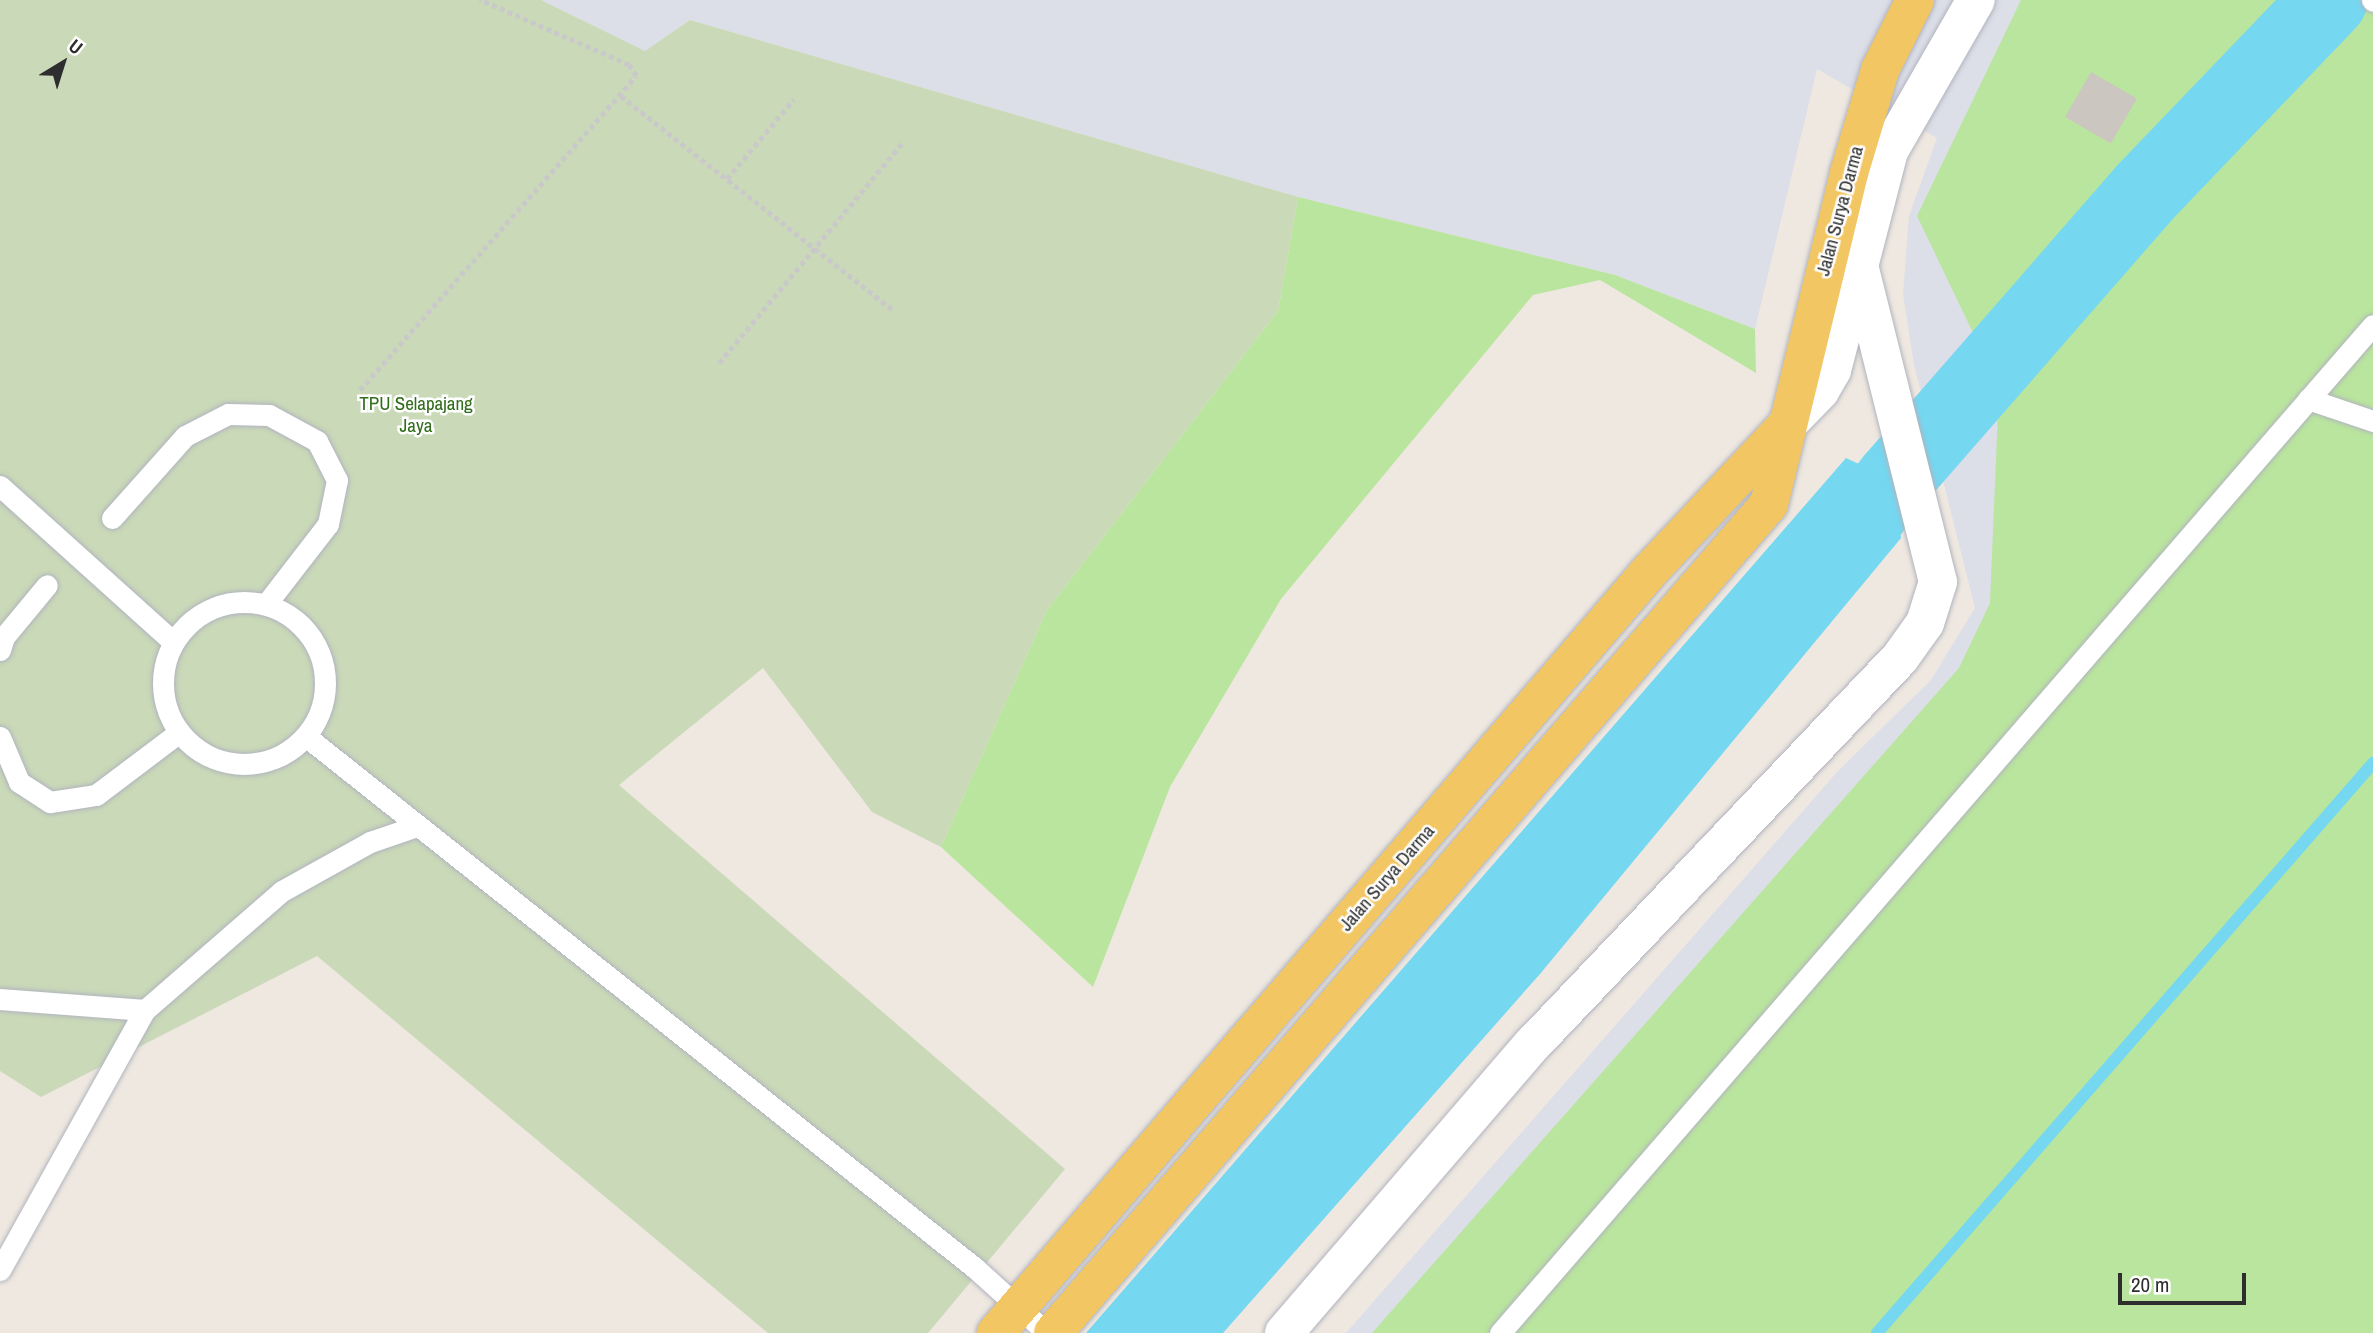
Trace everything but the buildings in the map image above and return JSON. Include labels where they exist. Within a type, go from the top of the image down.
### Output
[{"type":"main road","name":"Jalan Surya Darma","points":[[1053,1333],[1769,503],[1784,428],[1880,70],[1915,0]]},
{"type":"main road","name":"Jalan Surya Darma","points":[[1007,1321],[1648,573],[1784,428]]},
{"type":"street","points":[[1784,428],[1820,391],[1832,370],[1858,261],[1889,151],[1976,0]]},
{"type":"street","points":[[1284,1333],[1533,1044],[1900,658],[1925,623],[1938,582],[1858,261]]},
{"type":"lane","points":[[1500,1333],[2373,325]]},
{"type":"lane","points":[[2308,399],[2373,421]]},
{"type":"lane","points":[[112,517],[185,436],[228,414],[269,415],[317,441],[337,480],[327,524],[267,603]]},
{"type":"lane","points":[[0,486],[171,640]]},
{"type":"lane","points":[[0,650],[4,637],[47,585]]},
{"type":"lane","points":[[267,603],[312,634],[328,687],[308,737],[267,764],[218,763],[177,734],[160,688],[171,640],[213,605],[267,603]]},
{"type":"lane","points":[[0,737],[19,782],[50,802],[96,795],[177,734]]},
{"type":"lane","points":[[308,737],[975,1268],[1007,1321],[1047,1333]]},
{"type":"lane","points":[[0,1270],[145,1010],[282,891],[370,842],[417,826]]},
{"type":"lane","points":[[0,999],[145,1010]]},
{"type":"path","points":[[360,390],[636,76],[629,65],[480,0]]},
{"type":"path","points":[[621,96],[894,311]]},
{"type":"path","points":[[726,179],[793,99]]},
{"type":"path","points":[[719,363],[902,143]]},
{"type":"shaded area","points":[[541,0],[2373,0],[2373,1333],[1346,1333],[1838,771],[1931,680],[1975,608],[1914,365],[1903,294],[1909,216],[1937,138],[1817,69],[1755,329],[1615,275],[1298,197],[690,20],[645,51]]},
{"type":"green space","name":"TPU Selapajang Jaya","points":[[0,0],[541,0],[645,51],[690,20],[1298,197],[1278,311],[1047,610],[941,847],[872,812],[763,668],[619,785],[1065,1169],[928,1333],[768,1333],[317,956],[41,1097],[0,1071]]},
{"type":"green space","points":[[2021,0],[2373,0],[2373,1333],[1372,1333],[1959,668],[1990,603],[1999,387],[1917,216]]},
{"type":"green space","points":[[1298,197],[1615,275],[1755,329],[1756,373],[1600,280],[1533,295],[1281,599],[1170,787],[1093,987],[941,847],[1047,610],[1278,311]]},
{"type":"water","points":[[1846,458],[1893,480],[1901,538],[1540,974],[1223,1333],[1086,1333]]},
{"type":"waterway","points":[[1858,526],[1893,480],[2147,189],[2328,0]]},
{"type":"waterway","points":[[1877,1333],[2373,763]]}]
